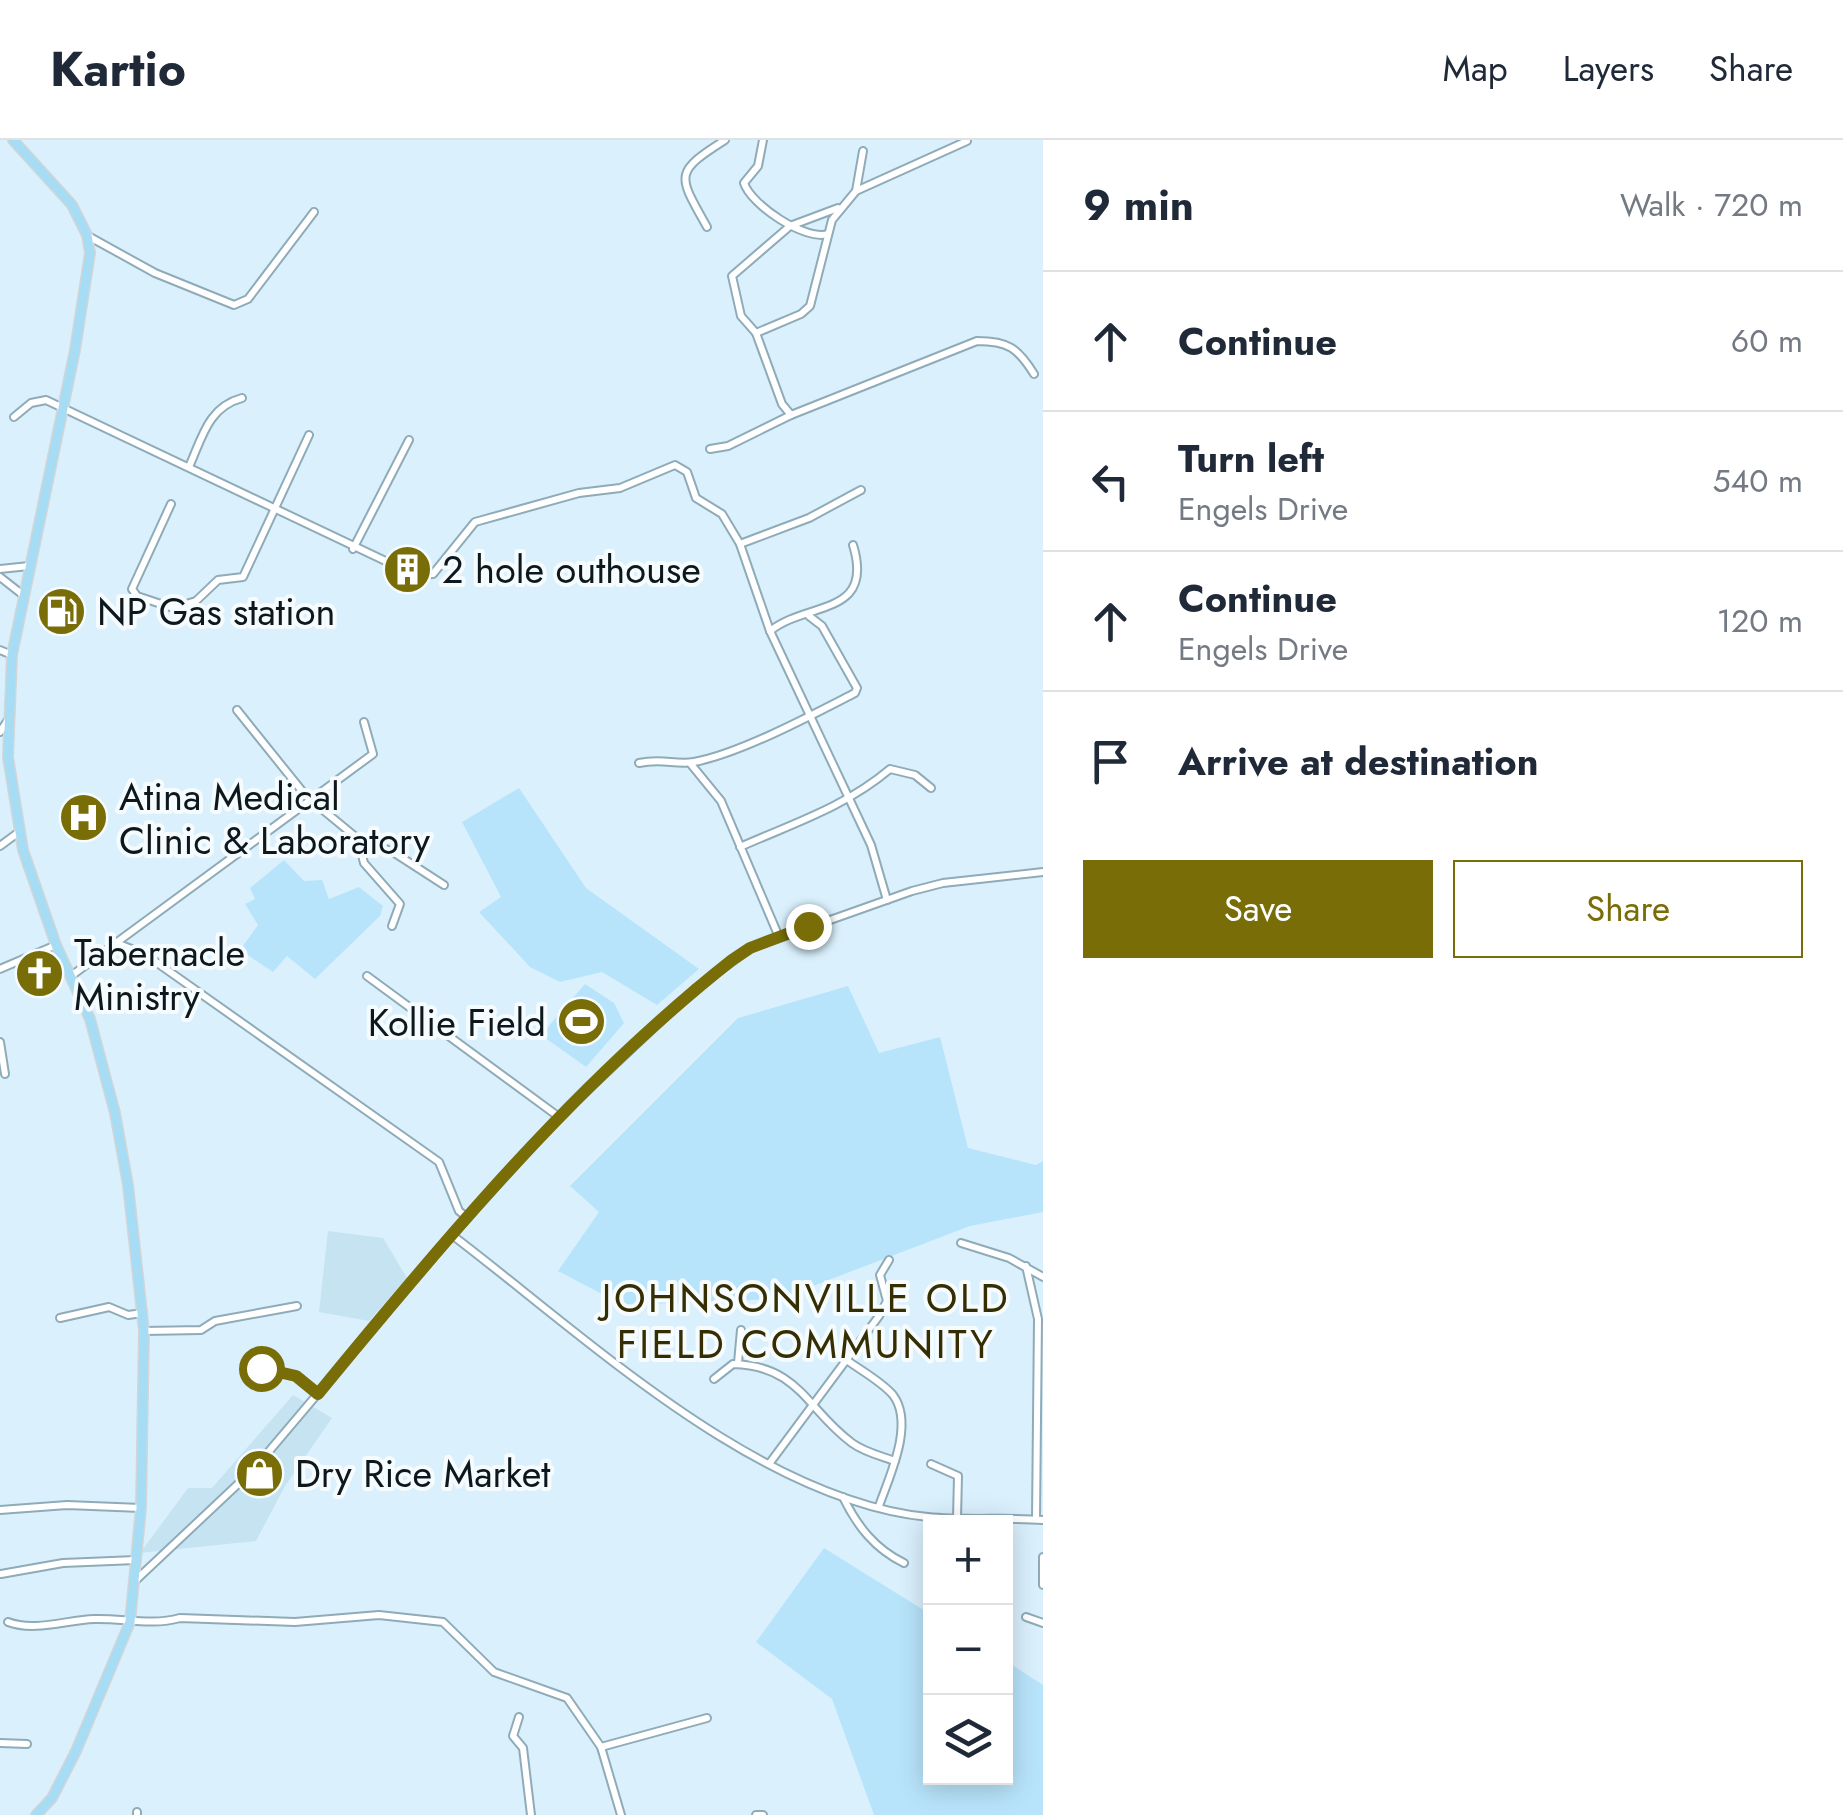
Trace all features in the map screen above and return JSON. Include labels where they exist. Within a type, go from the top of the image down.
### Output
[{"type":"main road","points":[[12,140],[72,206],[87,236],[85,296],[12,656],[8,756],[20,832],[56,945],[90,1019],[115,1113],[144,1331],[141,1508],[130,1622],[76,1751],[52,1798],[36,1815]]},
{"type":"street","points":[[708,227],[688,193],[684,173],[688,163],[725,140]]},
{"type":"street","points":[[764,140],[758,166],[744,183],[748,197],[790,226],[818,237],[828,234]]},
{"type":"street","points":[[791,415],[782,404],[756,334],[741,316],[732,276],[790,226],[838,208],[856,192],[966,140]]},
{"type":"street","points":[[856,192],[863,151]]},
{"type":"street","points":[[756,334],[810,306],[838,208]]},
{"type":"street","points":[[87,236],[155,274],[234,305],[248,299],[314,212]]},
{"type":"street","points":[[710,449],[728,446],[791,415],[977,341],[1008,343],[1022,353],[1034,374]]},
{"type":"street","points":[[189,468],[210,417],[226,403],[242,398]]},
{"type":"street","points":[[14,417],[32,403],[46,400],[353,549],[415,575],[433,574],[475,522],[579,493],[620,488],[674,465],[687,472],[696,498],[722,514],[740,544],[770,631],[875,856],[886,900]]},
{"type":"street","points":[[171,504],[132,588],[137,596],[173,608],[196,601],[218,580],[243,577],[309,434]]},
{"type":"street","points":[[353,549],[408,440]]},
{"type":"street","points":[[740,544],[809,518],[862,490]]},
{"type":"street","points":[[770,631],[782,620],[833,606],[853,590],[859,574],[853,545]]},
{"type":"street","points":[[0,568],[28,566]]},
{"type":"street","points":[[0,576],[23,595]]},
{"type":"street","points":[[639,764],[664,758],[690,763],[811,716],[855,694],[857,688],[822,626],[808,615]]},
{"type":"street","points":[[0,650],[12,656]]},
{"type":"street","points":[[237,710],[293,782],[358,838],[393,852],[444,885]]},
{"type":"street","points":[[0,732],[8,719]]},
{"type":"street","points":[[70,977],[373,754],[364,722]]},
{"type":"street","points":[[690,763],[721,802],[779,937]]},
{"type":"street","points":[[740,847],[849,800],[873,786],[890,769],[915,775],[930,788]]},
{"type":"street","points":[[0,846],[20,832]]},
{"type":"street","points":[[358,838],[364,864],[400,904],[392,926]]},
{"type":"street","points":[[136,1580],[254,1469],[452,1235],[558,1117],[696,988],[750,948],[886,900],[943,882],[1043,872]]},
{"type":"street","points":[[114,942],[146,955],[439,1162],[459,1211],[468,1218]]},
{"type":"street","points":[[0,969],[56,945]]},
{"type":"street","points":[[367,976],[558,1117]]},
{"type":"street","points":[[0,1042],[5,1074]]},
{"type":"street","points":[[452,1235],[694,1419],[769,1464],[844,1496],[923,1517]]},
{"type":"street","points":[[961,1243],[1026,1266],[1043,1277]]},
{"type":"street","points":[[769,1464],[848,1361],[887,1301],[880,1281],[889,1260]]},
{"type":"street","points":[[1013,1519],[1040,1519],[1038,1318],[1026,1266]]},
{"type":"street","points":[[144,1331],[201,1330],[226,1319],[297,1306]]},
{"type":"street","points":[[60,1318],[109,1307],[128,1315],[142,1313]]},
{"type":"street","points":[[738,1363],[741,1330]]},
{"type":"street","points":[[848,1361],[892,1394],[898,1406],[895,1461],[880,1506]]},
{"type":"street","points":[[714,1379],[738,1363],[776,1372],[852,1442],[895,1461]]},
{"type":"street","points":[[261,1368],[296,1376],[318,1394]]},
{"type":"street","points":[[931,1464],[958,1476],[957,1515]]},
{"type":"street","points":[[844,1496],[873,1542],[904,1563]]},
{"type":"street","points":[[0,1510],[67,1506],[141,1508]]},
{"type":"street","points":[[1043,1557],[1043,1585]]},
{"type":"street","points":[[2,1574],[63,1564],[137,1560]]},
{"type":"street","points":[[8,1622],[18,1626],[96,1618],[130,1622],[431,1617],[442,1622],[494,1672],[567,1698],[601,1748],[621,1815]]},
{"type":"street","points":[[1026,1617],[1043,1623]]},
{"type":"street","points":[[519,1717],[513,1736],[523,1748],[531,1815]]},
{"type":"street","points":[[601,1748],[707,1718]]},
{"type":"street","points":[[0,1743],[26,1744]]},
{"type":"shaded area","points":[[519,788],[586,888],[699,969],[657,1005],[602,972],[560,982],[530,967],[479,912],[501,897],[462,822]]},
{"type":"shaded area","points":[[284,860],[304,881],[322,880],[329,899],[359,887],[383,906],[380,916],[315,979],[287,956],[273,972],[240,950],[258,925],[245,904],[255,899],[250,888]]},
{"type":"shaded area","points":[[585,984],[614,1003],[624,1023],[586,1067],[541,1035]]},
{"type":"shaded area","points":[[848,986],[879,1053],[940,1037],[968,1148],[1036,1165],[1043,1161],[1043,1212],[970,1226],[779,1299],[623,1305],[558,1271],[599,1212],[570,1186],[738,1018]]},
{"type":"shaded area","points":[[328,1231],[383,1238],[407,1278],[369,1321],[319,1312]]},
{"type":"shaded area","name":"Dry Rice Market","points":[[293,1395],[332,1418],[285,1486],[256,1541],[140,1553],[188,1488],[212,1488]]},
{"type":"shaded area","points":[[824,1548],[923,1610],[923,1785],[1013,1785],[1013,1666],[1043,1685],[1043,1815],[874,1815],[832,1699],[756,1642]]},
{"type":"place","name":"2 hole outhouse","points":[[407,569]]},
{"type":"place","name":"NP Gas station","points":[[62,611]]},
{"type":"place","name":"Atina Medical Clinic & Laboratory","points":[[84,818]]},
{"type":"place","name":"Tabernacle Ministry","points":[[39,974]]},
{"type":"place","name":"Kollie Field","points":[[581,1022]]},
{"type":"place","name":"Dry Rice Market","points":[[260,1473]]},
{"type":"district","name":"JOHNSONVILLE OLD FIELD COMMUNITY","points":[[806,1321]]},
{"type":"route","points":[[261,1368],[296,1376],[318,1394],[452,1235],[610,1065],[732,960],[750,948],[808,926]]}]
